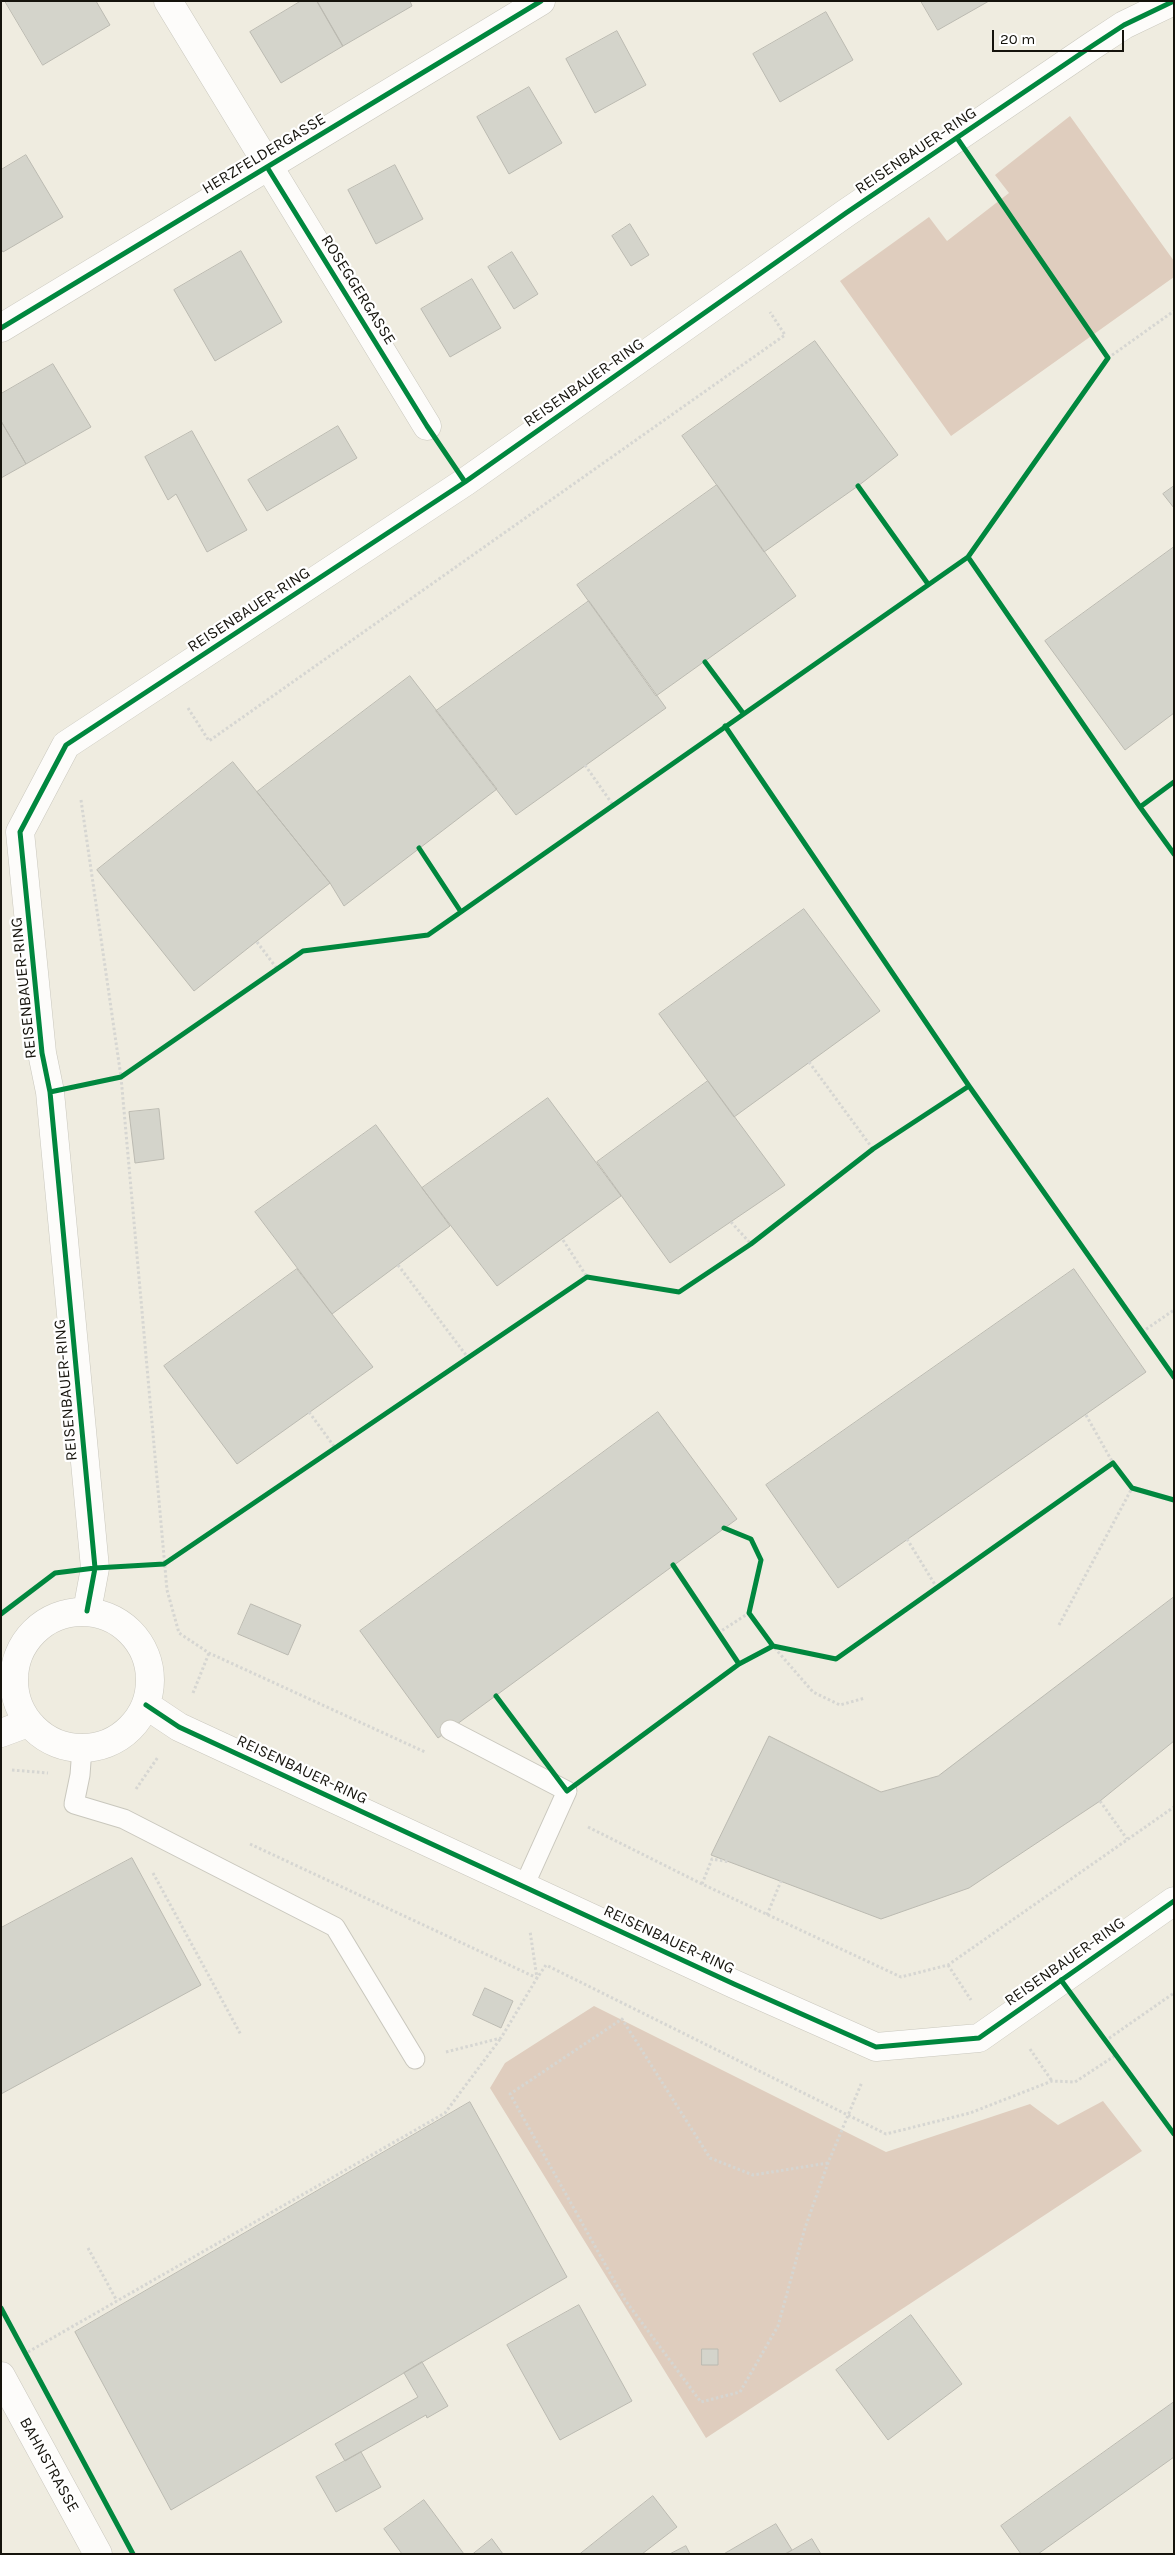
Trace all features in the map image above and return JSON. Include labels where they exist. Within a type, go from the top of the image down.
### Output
[{"type":"street","name":"ROSEGGERGASSE","points":[[168,1],[267,167],[427,426]]},
{"type":"street","name":"HERZFELDERGASSE","points":[[1,328],[540,1]]},
{"type":"street","name":"REISENBAUER-RING","points":[[87,1610],[95,1568],[50,1092],[42,1053],[20,832],[66,745],[465,482],[846,213],[1092,46],[1124,25],[1174,2]]},
{"type":"street","points":[[87,1610],[112,1617],[132,1633],[146,1654],[150,1680],[146,1705],[131,1728],[81,1762],[28,1723],[7,1678],[19,1650],[32,1630],[57,1615],[87,1610]]},
{"type":"street","name":"REISENBAUER-RING","points":[[146,1705],[179,1727],[876,2047],[979,2038],[1174,1901]]},
{"type":"street","points":[[1,1733],[28,1723]]},
{"type":"street","name":"BAHNSTRASSE","points":[[1,2376],[98,2554]]},
{"type":"lane","points":[[450,1730],[567,1791],[524,1886]]},
{"type":"lane","points":[[81,1762],[74,1804],[124,1820],[336,1926],[415,2059]]},
{"type":"path","points":[[185,704],[209,741],[785,335],[767,308]]},
{"type":"path","points":[[1108,358],[1174,311]]},
{"type":"path","points":[[858,486],[928,584]]},
{"type":"path","points":[[706,662],[743,713]]},
{"type":"path","points":[[585,765],[613,805]]},
{"type":"path","points":[[80,794],[121,1077],[164,1564],[167,1590],[179,1633],[210,1653],[433,1756]]},
{"type":"path","points":[[419,848],[461,912]]},
{"type":"path","points":[[257,942],[278,970]]},
{"type":"path","points":[[809,1062],[873,1149]]},
{"type":"path","points":[[731,1222],[751,1244]]},
{"type":"path","points":[[563,1240],[587,1278]]},
{"type":"path","points":[[398,1265],[468,1359]]},
{"type":"path","points":[[1142,1332],[1174,1310]]},
{"type":"path","points":[[309,1412],[336,1448]]},
{"type":"path","points":[[1086,1415],[1113,1463]]},
{"type":"path","points":[[1059,1625],[1132,1488]]},
{"type":"path","points":[[718,1633],[748,1612],[761,1560],[751,1539],[724,1528]]},
{"type":"path","points":[[907,1539],[937,1588]]},
{"type":"path","points":[[154,1564],[164,1564]]},
{"type":"path","points":[[673,1565],[739,1664]]},
{"type":"path","points":[[748,1612],[773,1646],[813,1692],[840,1704],[865,1698]]},
{"type":"path","points":[[11,1770],[81,1762],[144,1794]]},
{"type":"path","points":[[1100,1801],[1127,1839]]},
{"type":"path","points":[[558,1813],[702,1884],[901,1977],[948,1965],[1174,1807]]},
{"type":"path","points":[[242,1840],[537,1978]]},
{"type":"path","points":[[702,1884],[712,1859],[730,1862]]},
{"type":"path","points":[[152,1871],[241,2034]]},
{"type":"path","points":[[767,1915],[781,1881]]},
{"type":"path","points":[[524,1886],[537,1978]]},
{"type":"path","points":[[25,2354],[445,2113],[501,2038],[546,1965],[886,2134],[970,2113],[1052,2081],[1074,2082],[1116,2055]]},
{"type":"path","points":[[1105,2041],[1174,1993]]},
{"type":"path","points":[[828,2163],[753,2175],[710,2158],[622,2019],[510,2094],[625,2300],[701,2402],[740,2392],[778,2326],[805,2228],[828,2163],[849,2115]]},
{"type":"path","points":[[1100,2033],[1122,2063]]},
{"type":"path","points":[[415,2059],[501,2038]]},
{"type":"path","points":[[88,2248],[117,2301]]},
{"type":"path","points":[[21,2346],[30,2362]]},
{"type":"shaded area","points":[[1070,116],[1174,261],[1174,277],[951,436],[840,281],[929,217],[947,241],[1009,193],[995,175]]},
{"type":"shaded area","points":[[594,2006],[886,2152],[1030,2104],[1058,2125],[1103,2101],[1142,2151],[706,2438],[490,2088],[505,2063]]},
{"type":"building","points":[[5,1],[96,1],[110,25],[43,65]]},
{"type":"building","points":[[301,1],[317,1],[343,46],[281,83],[250,32]]},
{"type":"building","points":[[317,1],[410,1],[412,6],[343,46]]},
{"type":"building","points":[[921,1],[989,1],[938,30]]},
{"type":"building","points":[[826,12],[853,60],[780,102],[753,54]]},
{"type":"building","points":[[617,31],[646,85],[595,113],[566,59]]},
{"type":"building","points":[[529,87],[562,143],[509,174],[477,117]]},
{"type":"building","points":[[26,155],[63,217],[3,252],[1,249],[1,170]]},
{"type":"building","points":[[395,165],[423,219],[376,244],[348,190]]},
{"type":"building","points":[[630,224],[649,255],[631,266],[612,236]]},
{"type":"building","points":[[241,251],[282,322],[215,361],[174,290]]},
{"type":"building","points":[[512,252],[538,294],[514,309],[488,267]]},
{"type":"building","points":[[472,279],[501,328],[450,357],[421,309]]},
{"type":"building","points":[[815,341],[898,455],[858,486],[764,552],[682,436]]},
{"type":"building","points":[[53,364],[91,427],[26,464],[1,421],[1,394]]},
{"type":"building","points":[[1,421],[26,464],[1,478]]},
{"type":"building","points":[[338,426],[357,458],[267,511],[248,480]]},
{"type":"building","points":[[192,431],[247,530],[207,552],[176,494],[168,500],[145,457]]},
{"type":"building","points":[[717,485],[796,596],[656,696],[577,585]]},
{"type":"building","points":[[1174,486],[1174,508],[1163,494]]},
{"type":"building","points":[[1174,547],[1174,713],[1125,750],[1045,641]]},
{"type":"building","points":[[589,601],[666,708],[516,815],[436,711]]},
{"type":"building","points":[[410,676],[497,789],[344,906],[330,883],[257,792]]},
{"type":"building","points":[[233,762],[330,883],[194,991],[97,870]]},
{"type":"building","points":[[804,909],[880,1011],[734,1117],[659,1014]]},
{"type":"building","points":[[708,1081],[785,1185],[670,1263],[597,1162]]},
{"type":"building","points":[[548,1098],[621,1196],[497,1286],[422,1188]]},
{"type":"building","points":[[159,1109],[164,1159],[135,1163],[129,1112]]},
{"type":"building","points":[[376,1125],[450,1226],[332,1314],[255,1212]]},
{"type":"building","points":[[297,1269],[373,1367],[237,1464],[164,1366]]},
{"type":"building","points":[[1074,1269],[1146,1372],[838,1588],[766,1485]]},
{"type":"building","points":[[658,1412],[737,1519],[438,1738],[360,1631]]},
{"type":"building","points":[[1174,1597],[1174,1741],[1100,1801],[969,1888],[881,1919],[711,1855],[769,1736],[881,1792],[938,1776]]},
{"type":"building","points":[[251,1604],[301,1625],[288,1655],[238,1634]]},
{"type":"building","points":[[132,1858],[201,1985],[1,2094],[1,1928]]},
{"type":"building","points":[[485,1988],[513,2001],[501,2028],[473,2015]]},
{"type":"building","points":[[470,2102],[567,2277],[171,2510],[75,2332]]},
{"type":"building","points":[[579,2305],[632,2401],[560,2440],[507,2345]]},
{"type":"building","points":[[911,2315],[962,2384],[888,2440],[836,2370]]},
{"type":"building","points":[[702,2349],[718,2349],[718,2365],[702,2365]]},
{"type":"building","points":[[422,2362],[448,2406],[427,2418],[426,2415],[345,2461],[335,2444],[418,2397],[404,2373]]},
{"type":"building","points":[[1174,2402],[1174,2457],[1038,2554],[1021,2554],[1001,2526]]},
{"type":"building","points":[[361,2452],[381,2487],[336,2512],[316,2477]]},
{"type":"building","points":[[653,2496],[677,2527],[642,2554],[580,2554]]},
{"type":"building","points":[[424,2500],[464,2554],[402,2554],[384,2529]]},
{"type":"building","points":[[776,2524],[792,2550],[785,2554],[724,2554]]},
{"type":"building","points":[[492,2539],[503,2554],[473,2554]]},
{"type":"building","points":[[812,2539],[821,2554],[786,2554]]},
{"type":"building","points":[[686,2546],[690,2554],[670,2554]]},
{"type":"cycle path","points":[[1,328],[541,1]]},
{"type":"cycle path","points":[[87,1611],[95,1568],[50,1092],[42,1053],[20,832],[66,745],[465,482],[846,213],[1092,46],[1124,25],[1174,1]]},
{"type":"cycle path","points":[[957,138],[1108,358],[968,557],[1140,807]]},
{"type":"cycle path","points":[[267,167],[427,426],[465,482]]},
{"type":"cycle path","points":[[858,486],[928,584]]},
{"type":"cycle path","points":[[50,1092],[121,1077],[303,951],[428,935],[968,557]]},
{"type":"cycle path","points":[[705,662],[743,713]]},
{"type":"cycle path","points":[[725,726],[969,1086],[1174,1377]]},
{"type":"cycle path","points":[[1174,782],[1140,807],[1174,854]]},
{"type":"cycle path","points":[[419,848],[461,912]]},
{"type":"cycle path","points":[[1,1614],[55,1573],[95,1568],[164,1564],[587,1277],[679,1292],[751,1244],[873,1149],[969,1086]]},
{"type":"cycle path","points":[[496,1696],[567,1791],[739,1664],[773,1646],[836,1659],[1113,1463],[1132,1488],[1174,1500]]},
{"type":"cycle path","points":[[724,1528],[751,1539],[761,1560],[749,1613],[773,1646]]},
{"type":"cycle path","points":[[673,1565],[739,1664]]},
{"type":"cycle path","points":[[146,1705],[179,1727],[734,1984],[876,2047],[979,2038],[1174,1901]]},
{"type":"cycle path","points":[[1061,1980],[1174,2134]]},
{"type":"cycle path","points":[[1,2308],[133,2554]]}]
